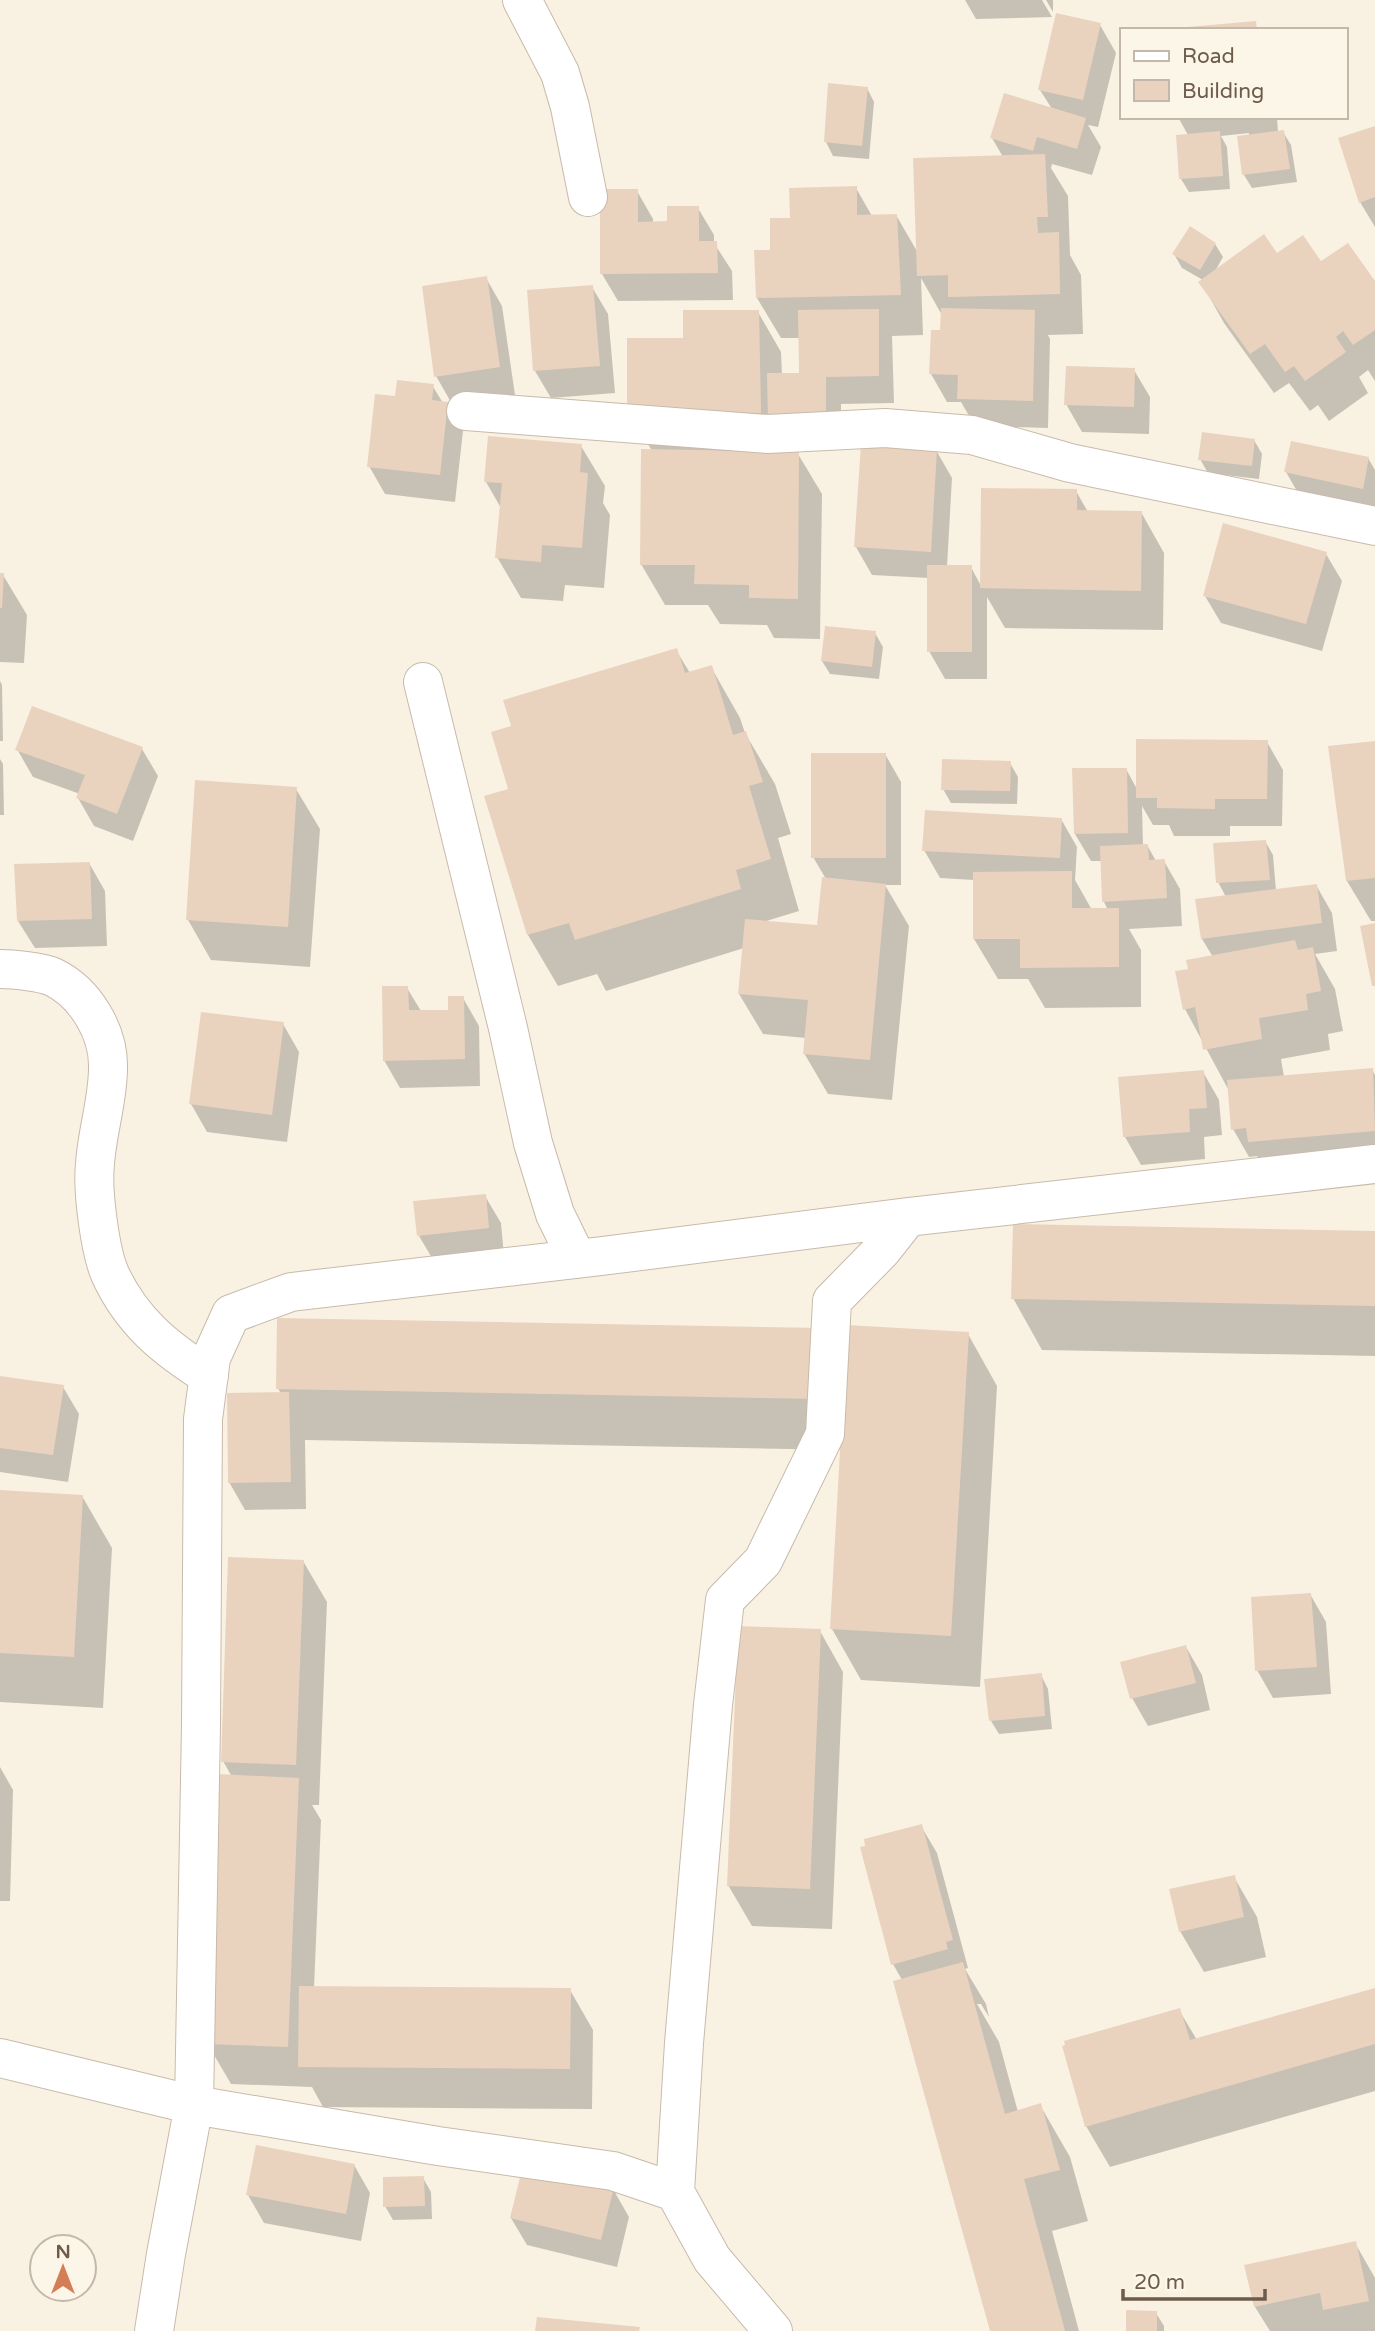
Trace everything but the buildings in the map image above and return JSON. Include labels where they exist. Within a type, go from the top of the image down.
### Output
[{"type":"street","points":[[522,0],[561,73],[588,197]]},
{"type":"street","points":[[466,411],[768,434],[885,428],[972,435],[1070,463],[1375,526]]},
{"type":"street","points":[[423,682],[508,1028],[533,1143],[555,1214],[577,1259]]},
{"type":"street","points":[[0,969],[52,977],[76,994],[94,1016],[105,1040],[108,1068],[94,1166],[97,1214],[109,1272],[130,1311],[170,1352],[209,1376]]},
{"type":"street","points":[[154,2331],[194,2105],[203,1419],[211,1358],[231,1314],[291,1292],[908,1217],[1375,1164]]},
{"type":"street","points":[[773,2331],[712,2259],[675,2192],[713,1705],[725,1600],[763,1561],[825,1434],[832,1301],[882,1250],[908,1217]]},
{"type":"street","points":[[0,2059],[194,2105],[438,2146],[613,2171],[675,2192]]}]
